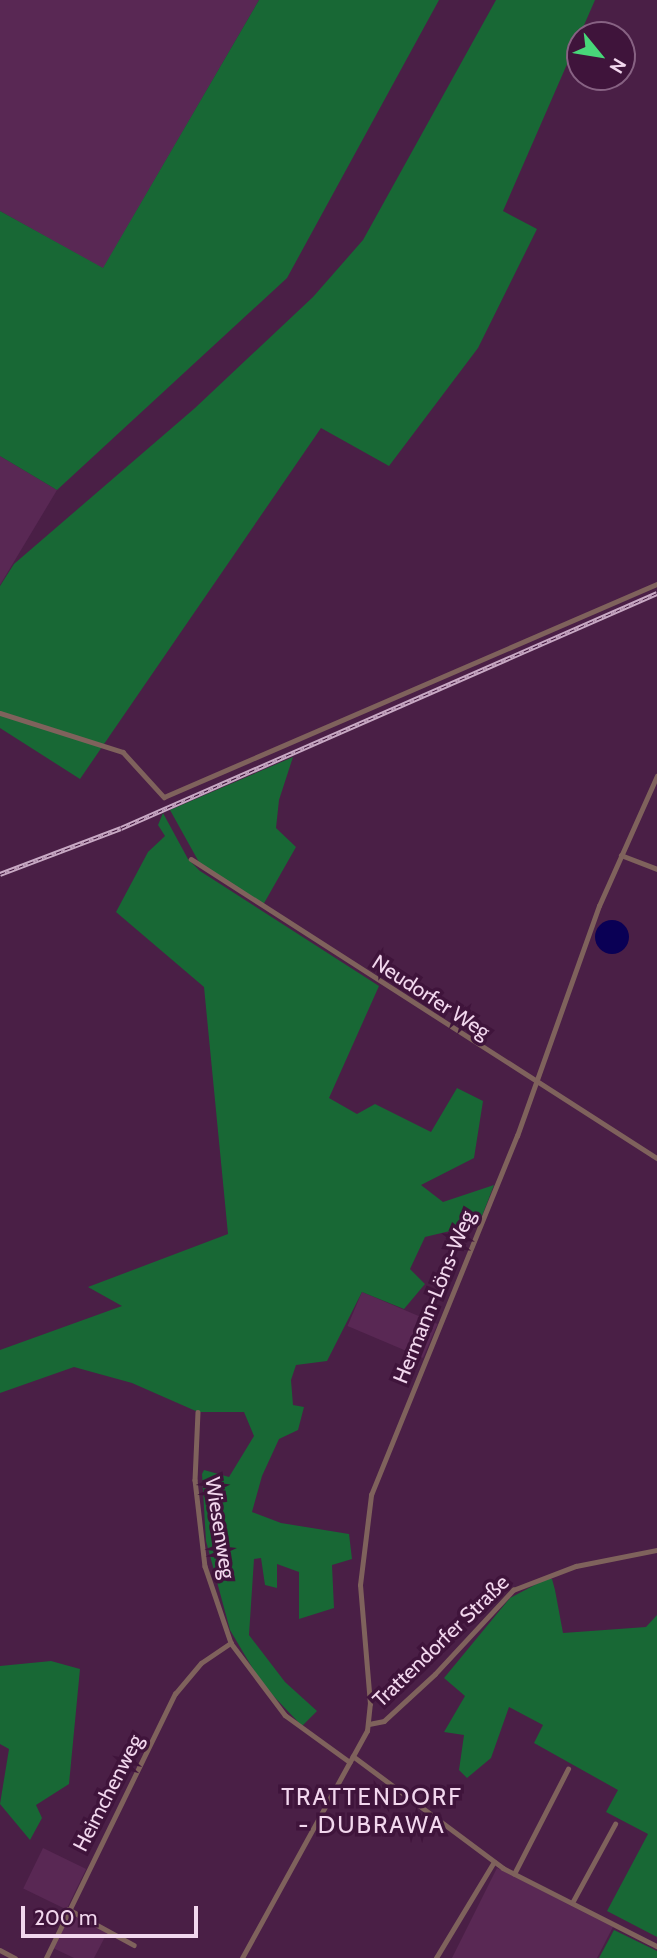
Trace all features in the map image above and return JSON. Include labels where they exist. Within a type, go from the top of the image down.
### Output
[{"type":"street","points":[[0,713],[123,752],[140,766],[160,797],[657,584]]},
{"type":"street","name":"Hermann-Löns-Weg","points":[[369,1724],[360,1585],[370,1495],[536,1083],[621,855],[657,776]]},
{"type":"street","points":[[621,855],[657,869]]},
{"type":"street","name":"Neudorfer Weg","points":[[191,859],[536,1083],[657,1158]]},
{"type":"street","name":"Wiesenweg","points":[[198,1412],[195,1480],[205,1566],[231,1643],[285,1715],[350,1762]]},
{"type":"street","name":"Trattendorfer Straße","points":[[369,1724],[384,1720],[435,1674],[513,1590],[576,1566],[657,1550]]},
{"type":"street","name":"Heimchenweg","points":[[46,1958],[68,1909],[186,1677],[231,1643]]},
{"type":"street","points":[[242,1958],[369,1724]]},
{"type":"street","points":[[353,1756],[494,1862],[657,1946]]},
{"type":"street","points":[[514,1874],[568,1769]]},
{"type":"street","points":[[572,1903],[615,1824]]},
{"type":"street","points":[[436,1958],[494,1862]]},
{"type":"street","points":[[68,1909],[134,1945]]},
{"type":"street","points":[[0,1950],[15,1958]]},
{"type":"shaded area","points":[[0,0],[259,0],[103,269],[0,211]]},
{"type":"shaded area","points":[[0,456],[57,490],[0,585]]},
{"type":"shaded area","points":[[612,920],[624,925],[629,937],[624,949],[612,954],[600,949],[595,937],[600,925]]},
{"type":"shaded area","points":[[362,1292],[437,1324],[423,1358],[348,1326]]},
{"type":"shaded area","points":[[43,1848],[86,1869],[66,1909],[23,1888]]},
{"type":"shaded area","points":[[497,1868],[613,1927],[597,1958],[452,1958]]},
{"type":"shaded area","points":[[70,1912],[107,1933],[94,1958],[74,1958],[53,1948]]},
{"type":"green space","points":[[259,0],[439,0],[287,278],[57,490],[0,456],[0,211],[103,268]]},
{"type":"green space","points":[[496,0],[595,0],[586,21],[566,21],[566,67],[503,211],[537,229],[478,348],[389,466],[321,428],[80,779],[0,728],[0,586],[14,564],[195,408],[313,297],[363,240]]},
{"type":"green space","points":[[293,757],[279,800],[276,828],[296,847],[263,905],[200,864],[170,810]]},
{"type":"green space","points":[[163,813],[188,859],[200,871],[379,986],[329,1098],[357,1114],[375,1104],[431,1132],[457,1088],[483,1101],[474,1158],[421,1185],[443,1202],[494,1185],[479,1224],[425,1237],[410,1269],[425,1284],[404,1309],[362,1292],[327,1361],[296,1365],[291,1380],[293,1405],[304,1407],[298,1430],[279,1439],[262,1476],[252,1512],[281,1523],[349,1534],[352,1559],[332,1565],[334,1608],[299,1619],[299,1572],[277,1564],[277,1588],[265,1585],[261,1558],[254,1559],[249,1635],[285,1682],[317,1711],[302,1726],[262,1684],[230,1630],[206,1541],[202,1474],[204,1470],[229,1477],[254,1436],[244,1412],[198,1412],[132,1383],[74,1367],[0,1393],[0,1350],[122,1306],[88,1287],[228,1234],[204,987],[116,912],[148,852],[165,836],[158,825]]},
{"type":"green space","points":[[546,1579],[552,1579],[563,1633],[646,1627],[657,1615],[657,1937],[607,1911],[648,1834],[606,1812],[618,1790],[534,1743],[543,1725],[509,1707],[491,1758],[467,1778],[459,1770],[464,1735],[444,1732],[465,1696],[444,1678],[510,1598]]},
{"type":"green space","points":[[51,1661],[80,1669],[69,1784],[36,1805],[42,1818],[30,1840],[0,1804],[9,1749],[0,1744],[0,1666]]},
{"type":"green space","points":[[614,1930],[657,1951],[657,1958],[599,1958]]},
{"type":"railway","points":[[0,874],[121,828],[657,593]]},
{"type":"district","name":"TRATTENDORF - DUBRAWA","points":[[372,1811]]}]
